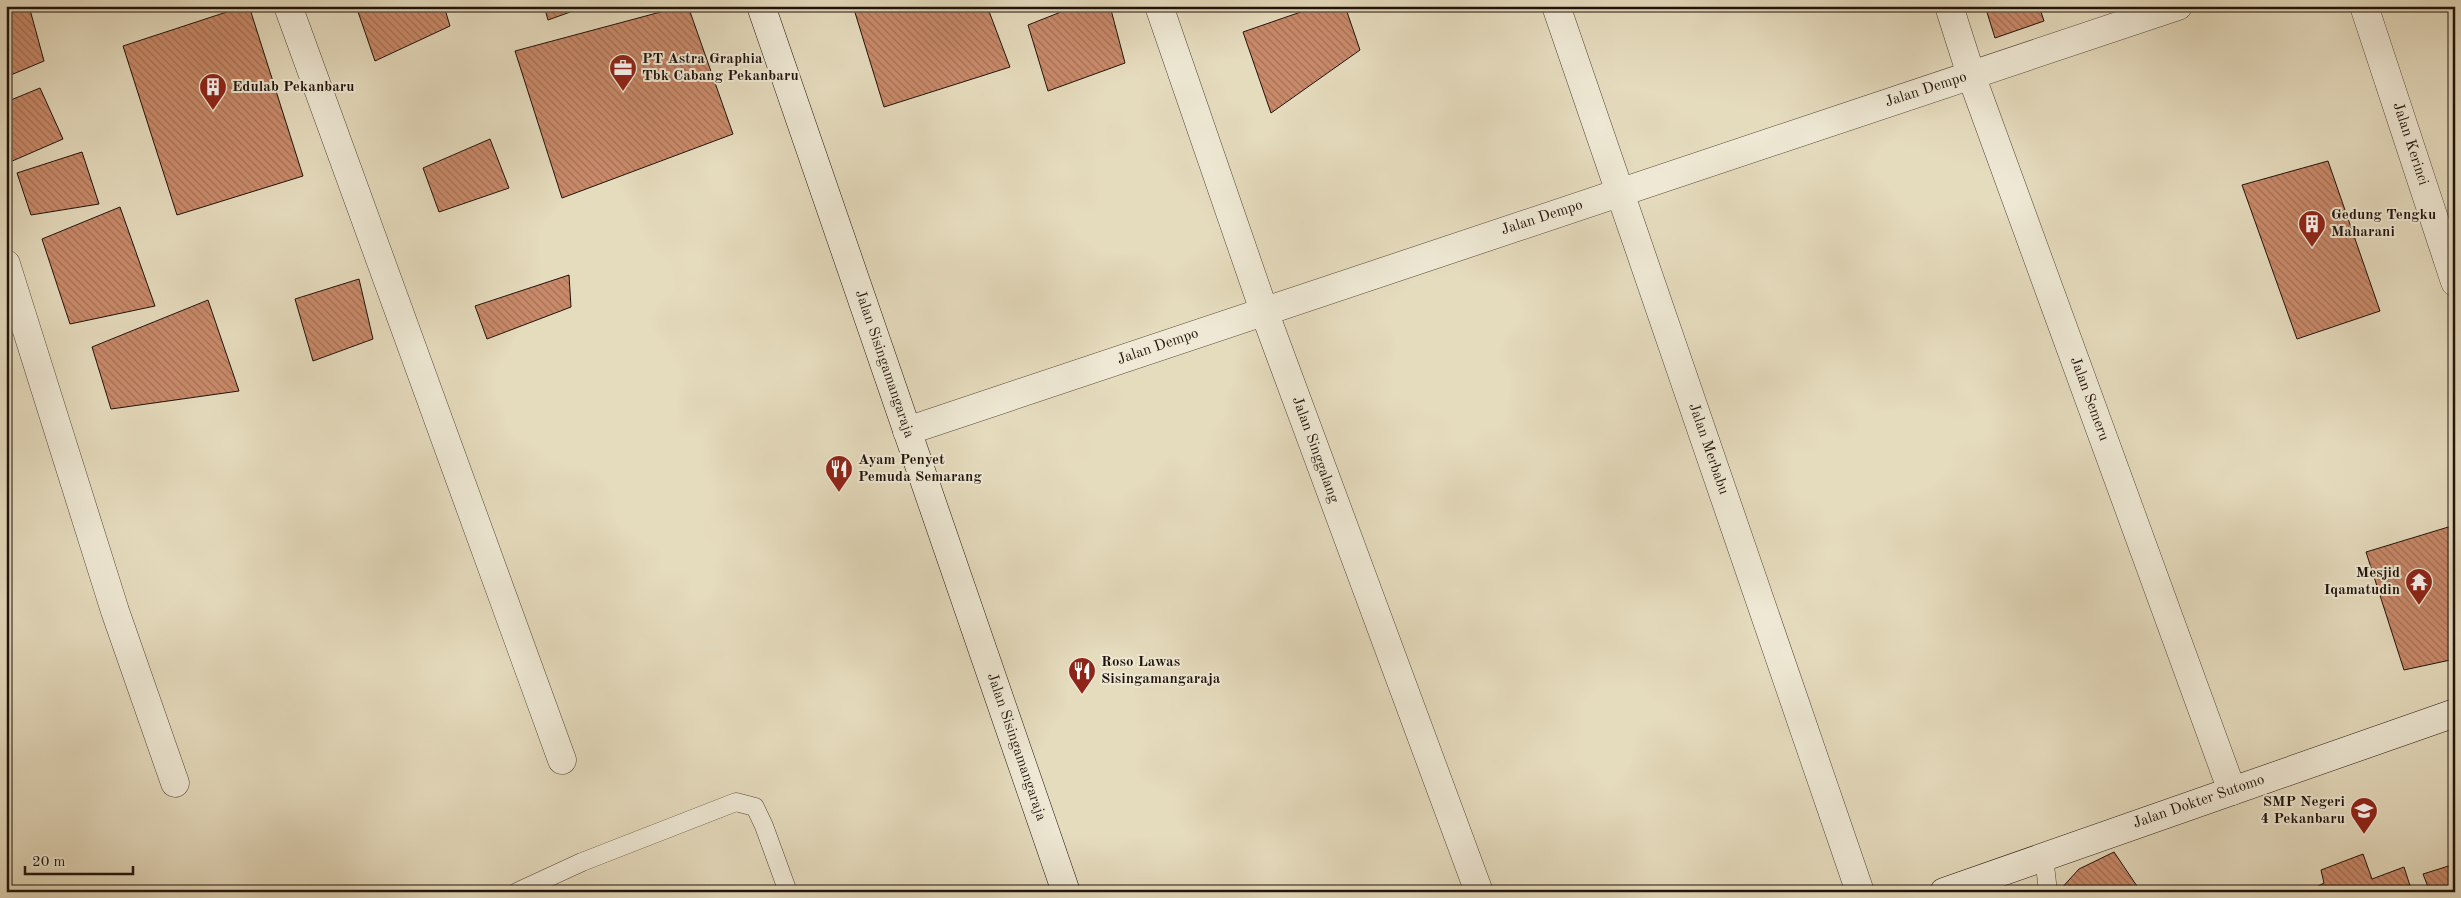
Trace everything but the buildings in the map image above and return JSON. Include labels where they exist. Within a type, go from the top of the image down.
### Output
[{"type":"street","points":[[288,6],[562,760]]},
{"type":"street","name":"Jalan Sisingamangaraja","points":[[761,6],[1066,892]]},
{"type":"street","name":"Jalan Singgalang","points":[[1159,6],[1264,311],[1479,892]]},
{"type":"street","name":"Jalan Merbabu","points":[[1556,6],[1860,892]]},
{"type":"street","name":"Jalan Semeru","points":[[1949,6],[1971,75],[2232,791]]},
{"type":"street","name":"Jalan Dempo","points":[[907,431],[2178,6]]},
{"type":"street","name":"Jalan Kerinci","points":[[2364,6],[2455,282]]},
{"type":"street","points":[[6,264],[115,611],[175,783]]},
{"type":"street","name":"Jalan Dokter Sutomo","points":[[1944,892],[2455,713]]},
{"type":"lane","points":[[517,892],[582,862],[736,802],[755,807],[764,826],[788,892]]},
{"type":"lane","points":[[2044,856],[2048,892]]},
{"type":"place","name":"PT Astra Graphia Tbk Cabang Pekanbaru","points":[[623,92]]},
{"type":"place","name":"Edulab Pekanbaru","points":[[213,111]]},
{"type":"place","name":"Gedung Tengku Maharani","points":[[2312,248]]},
{"type":"place","name":"Ayam Penyet Pemuda Semarang","points":[[839,493]]},
{"type":"place","name":"Mesjid Iqamatudin","points":[[2419,606]]},
{"type":"place","name":"Roso Lawas Sisingamangaraja","points":[[1082,695]]},
{"type":"place","name":"SMP Negeri 4 Pekanbaru","points":[[2364,835]]}]
